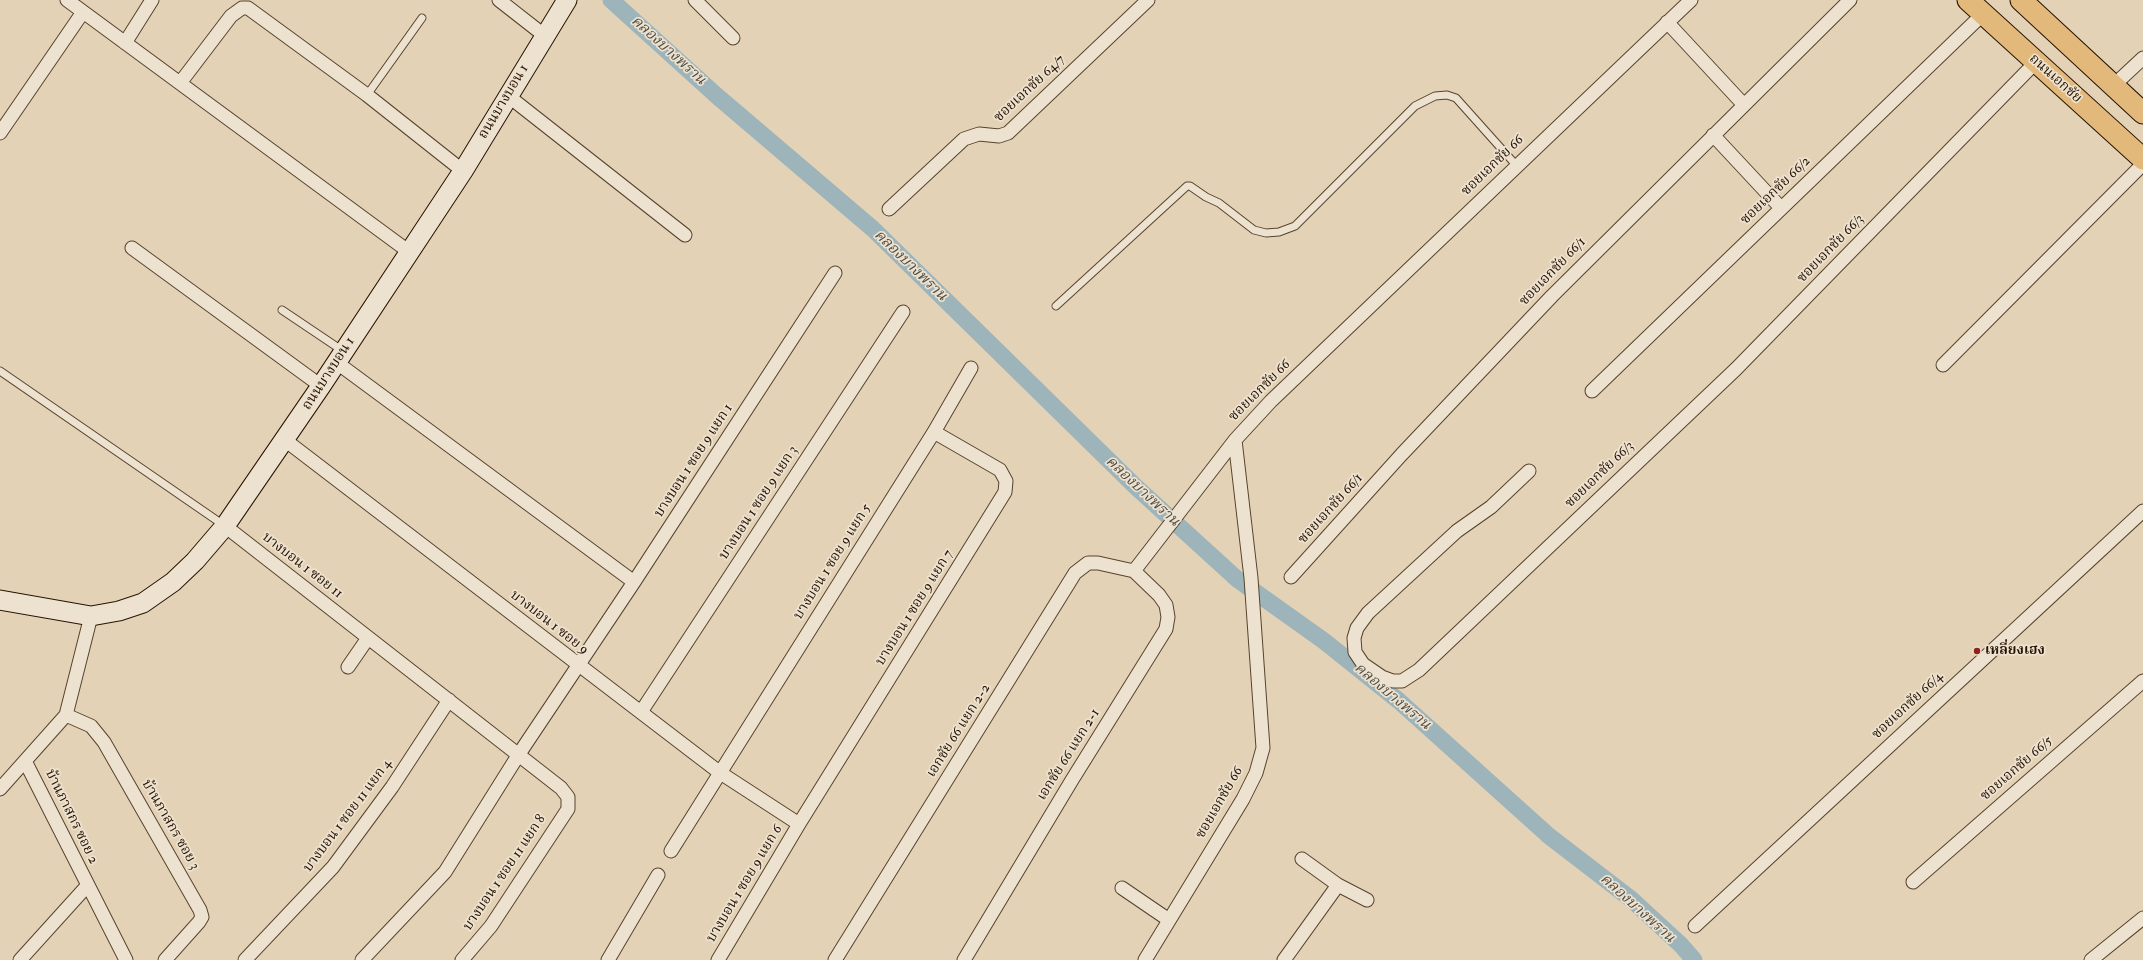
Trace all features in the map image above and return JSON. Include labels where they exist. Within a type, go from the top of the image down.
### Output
[{"type":"main road","name":"ถนนบางบอน 1","points":[[0,600],[91,616],[119,611],[143,603],[174,582],[195,561],[225,526],[321,386],[408,251],[463,171],[507,95],[567,0]]},
{"type":"main road","points":[[2021,0],[2143,113]]},
{"type":"main road","name":"ถนนเอกชัย","points":[[1975,7],[2143,159]]},
{"type":"street","points":[[67,0],[408,251]]},
{"type":"street","points":[[125,43],[152,0]]},
{"type":"street","points":[[499,0],[545,36]]},
{"type":"street","points":[[694,0],[733,38]]},
{"type":"street","name":"ซอยเอกชัย 64/7","points":[[889,209],[964,139],[979,134],[999,136],[1008,133],[1148,0]]},
{"type":"street","name":"ซอยเอกชัย 66","points":[[1147,959],[1169,920],[1243,799],[1256,773],[1263,748],[1251,578],[1235,440],[1271,401],[1691,0]]},
{"type":"street","name":"ซอยเอกชัย 66/1","points":[[1291,577],[1407,449],[1546,302],[1850,0]]},
{"type":"street","name":"ซอยเอกชัย 66/2","points":[[1592,391],[1781,208],[1975,7]]},
{"type":"street","points":[[180,83],[231,16],[242,8],[248,8],[367,95],[463,171]]},
{"type":"street","points":[[0,133],[83,12]]},
{"type":"street","points":[[1668,22],[1744,105]]},
{"type":"street","points":[[2113,86],[2143,58]]},
{"type":"street","name":"ซอยเอกชัย 66/3","points":[[1529,472],[1491,507],[1457,531],[1368,613],[1357,628],[1354,638],[1355,652],[1363,664],[1382,677],[1393,681],[1402,681],[1419,670],[1736,369],[2036,62]]},
{"type":"street","points":[[507,95],[685,235]]},
{"type":"street","points":[[1713,135],[1781,208]]},
{"type":"street","points":[[1943,365],[2143,164]]},
{"type":"street","points":[[132,248],[321,386]]},
{"type":"street","name":"บางบอน 1 ซอย 9 แยก 1","points":[[362,960],[445,872],[519,754],[634,582],[835,273]]},
{"type":"street","name":"บางบอน 1 ซอย 9 แยก 3","points":[[641,712],[903,312]]},
{"type":"street","points":[[340,356],[634,582]]},
{"type":"street","name":"บางบอน 1 ซอย 9 แยก 5","points":[[671,851],[719,772],[934,432],[972,368]]},
{"type":"street","name":"บางบอน 1 ซอย 9 แยก 7","points":[[800,824],[1005,492],[1006,481],[1000,470],[934,432]]},
{"type":"street","name":"บางบอน 1 ซอย 9","points":[[285,440],[578,666],[719,772],[800,824]]},
{"type":"street","points":[[1134,571],[1150,548],[1235,440]]},
{"type":"street","name":"ซอยเอกชัย 66/4","points":[[1695,926],[2143,511]]},
{"type":"street","name":"บางบอน 1 ซอย 11","points":[[225,526],[519,754],[561,788],[568,797],[569,803]]},
{"type":"street","name":"เอกชัย 66 แยก 2-2","points":[[835,960],[1075,573],[1088,563],[1098,563],[1134,571]]},
{"type":"street","name":"เอกชัย 66 แยก 2-1","points":[[964,960],[1072,780],[1166,629],[1168,617],[1166,605],[1159,595],[1134,571]]},
{"type":"street","points":[[0,789],[66,715],[91,616]]},
{"type":"street","points":[[348,667],[368,638]]},
{"type":"street","name":"ซอยเอกชัย 66/5","points":[[1913,882],[2143,681]]},
{"type":"street","name":"บางบอน 1 ซอย 11 แยก 4","points":[[245,960],[333,867],[392,787],[449,700]]},
{"type":"street","name":"บ้านภาสกร ซอย 3","points":[[66,715],[91,726],[104,742],[200,910],[202,917],[200,922],[165,960]]},
{"type":"street","name":"บ้านภาสกร ซอย 2","points":[[25,761],[87,886],[126,960]]},
{"type":"street","name":"บางบอน 1 ซอย 11 แยก 8","points":[[462,960],[491,926],[568,809],[569,803]]},
{"type":"street","name":"บางบอน 1 ซอย 9 แยก 6","points":[[718,960],[800,824]]},
{"type":"street","points":[[1302,858],[1338,885],[1367,900]]},
{"type":"street","points":[[608,960],[658,875]]},
{"type":"street","points":[[1284,960],[1338,885]]},
{"type":"street","name":"บ้านภาสกร ซอย 2","points":[[20,960],[87,886]]},
{"type":"street","points":[[1122,888],[1169,920]]},
{"type":"street","points":[[2091,960],[2143,918]]},
{"type":"lane","points":[[367,95],[422,18]]},
{"type":"lane","points":[[1056,306],[1187,186],[1190,186],[1206,197],[1219,203],[1254,230],[1266,233],[1279,232],[1295,226],[1415,106],[1435,96],[1447,95],[1456,98],[1516,166]]},
{"type":"lane","points":[[282,310],[340,356]]},
{"type":"lane","name":"บางบอน 1 ซอย 11","points":[[0,371],[225,526]]},
{"type":"waterway","name":"คลองบางพราน","points":[[611,0],[717,96],[873,229],[1136,487],[1237,579],[1324,641],[1399,701],[1549,836],[1631,899],[1681,945],[1694,960]]},
{"type":"place","name":"เหลี่ยงเฮง","points":[[1977,651]]}]
